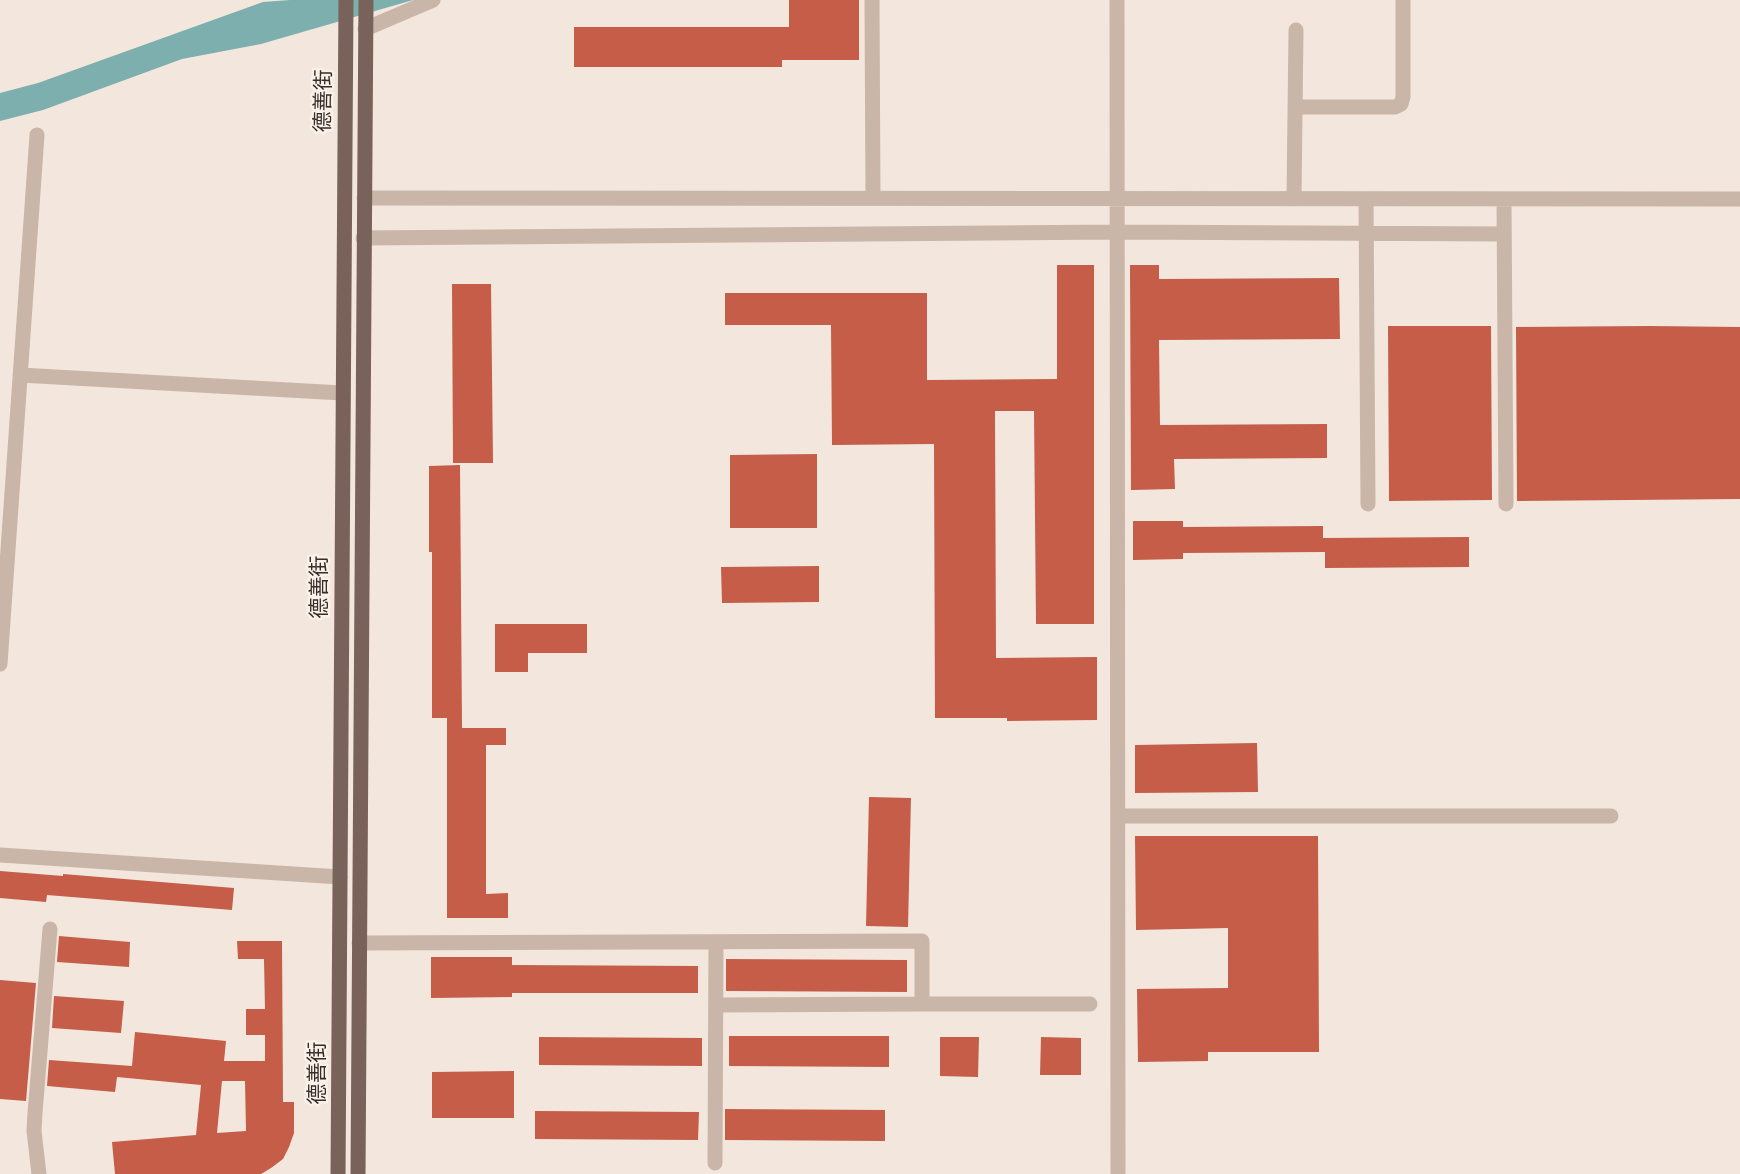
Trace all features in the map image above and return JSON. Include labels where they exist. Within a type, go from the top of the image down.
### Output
[{"type":"main road","name":"德善街","points":[[338,1174],[346,0]]},
{"type":"main road","name":"德善街","points":[[358,1174],[366,0]]},
{"type":"street","points":[[365,29],[433,0]]},
{"type":"street","points":[[872,0],[873,198]]},
{"type":"street","points":[[1117,0],[1118,1174]]},
{"type":"street","points":[[1295,107],[1395,107],[1401,104],[1403,96],[1403,0]]},
{"type":"street","points":[[1294,199],[1296,30]]},
{"type":"street","points":[[0,664],[37,135]]},
{"type":"street","points":[[363,198],[1740,199]]},
{"type":"street","points":[[1366,199],[1368,504]]},
{"type":"street","points":[[1504,199],[1506,504]]},
{"type":"street","points":[[363,238],[1117,232],[1504,234]]},
{"type":"street","points":[[20,375],[342,393]]},
{"type":"street","points":[[1118,816],[1611,816]]},
{"type":"street","points":[[0,855],[340,877]]},
{"type":"street","points":[[39,1174],[34,1131],[50,929]]},
{"type":"street","points":[[359,943],[922,941],[922,1005]]},
{"type":"street","points":[[715,1163],[716,942]]},
{"type":"street","points":[[716,1005],[1090,1004]]},
{"type":"water","points":[[413,0],[261,44],[182,59],[43,110],[0,121],[0,93],[38,83],[263,2]]},
{"type":"building","points":[[789,0],[859,0],[859,60],[782,60],[782,67],[574,67],[574,27],[789,27]]},
{"type":"building","points":[[1057,265],[1094,265],[1094,624],[1036,624],[1034,411],[995,411],[996,658],[1097,657],[1097,720],[1007,721],[1007,718],[935,718],[934,444],[832,445],[831,325],[725,325],[725,293],[927,293],[927,380],[1057,379]]},
{"type":"building","points":[[1130,265],[1159,265],[1159,279],[1339,278],[1340,339],[1159,340],[1160,425],[1327,424],[1327,458],[1174,459],[1175,489],[1131,490]]},
{"type":"building","points":[[452,284],[491,284],[493,463],[453,463]]},
{"type":"building","points":[[1388,326],[1491,326],[1492,500],[1389,501]]},
{"type":"building","points":[[1516,327],[1740,327],[1740,499],[1517,501]]},
{"type":"building","points":[[817,454],[817,528],[730,528],[730,455]]},
{"type":"building","points":[[460,465],[462,728],[506,728],[506,745],[486,745],[486,894],[508,893],[508,918],[447,918],[447,718],[432,718],[432,552],[429,552],[429,466]]},
{"type":"building","points":[[1133,521],[1183,521],[1183,527],[1323,526],[1323,538],[1469,537],[1469,567],[1325,568],[1325,552],[1183,553],[1183,559],[1133,560]]},
{"type":"building","points":[[819,566],[819,602],[722,603],[721,567]]},
{"type":"building","points":[[495,624],[587,624],[587,653],[528,653],[528,672],[495,672]]},
{"type":"building","points":[[1257,743],[1258,792],[1135,793],[1135,745]]},
{"type":"building","points":[[869,797],[911,798],[908,927],[866,926]]},
{"type":"building","points":[[1135,836],[1318,836],[1319,1052],[1208,1052],[1208,1061],[1138,1062],[1137,989],[1228,988],[1228,928],[1136,930]]},
{"type":"building","points":[[0,871],[234,888],[232,910],[47,895],[46,902],[0,898]]},
{"type":"building","points":[[59,936],[130,942],[129,967],[57,962]]},
{"type":"building","points":[[237,941],[282,941],[283,1102],[294,1102],[294,1133],[283,1159],[261,1174],[115,1174],[112,1142],[196,1135],[201,1085],[117,1077],[115,1092],[47,1086],[49,1060],[132,1066],[135,1032],[226,1041],[224,1061],[265,1061],[265,1035],[246,1035],[246,1009],[265,1009],[264,959],[238,959]],"holes":[[[222,1081],[245,1081],[246,1131],[217,1133]]]},
{"type":"building","points":[[431,957],[512,957],[512,965],[698,966],[698,993],[512,993],[512,997],[431,998]]},
{"type":"building","points":[[726,959],[907,960],[907,992],[726,991]]},
{"type":"building","points":[[0,980],[36,983],[26,1101],[0,1099]]},
{"type":"building","points":[[54,996],[124,1001],[121,1033],[52,1028]]},
{"type":"building","points":[[729,1036],[889,1036],[889,1067],[729,1066]]},
{"type":"building","points":[[539,1037],[702,1038],[702,1066],[539,1065]]},
{"type":"building","points":[[940,1037],[979,1037],[978,1077],[940,1076]]},
{"type":"building","points":[[1041,1037],[1081,1038],[1081,1075],[1040,1075]]},
{"type":"building","points":[[514,1071],[514,1118],[432,1118],[432,1072]]},
{"type":"building","points":[[725,1109],[885,1110],[885,1141],[725,1140]]},
{"type":"building","points":[[535,1111],[699,1112],[698,1140],[535,1139]]}]
